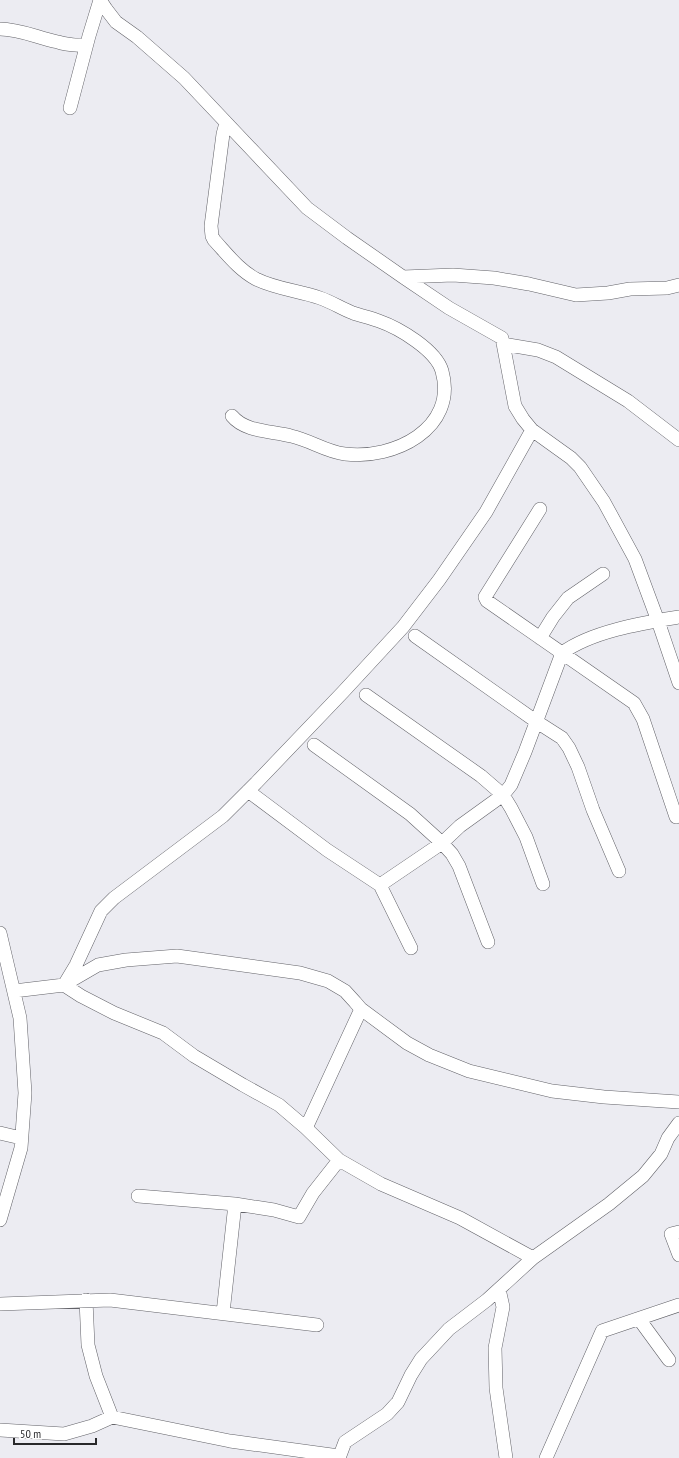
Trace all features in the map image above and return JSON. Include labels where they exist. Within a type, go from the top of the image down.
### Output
[{"type":"street","points":[[70,108],[100,0]]},
{"type":"street","points":[[100,0],[116,22],[137,37],[184,78],[307,208],[403,277],[450,308],[502,338],[515,406],[532,430],[572,458],[604,502],[635,559],[679,683]]},
{"type":"street","points":[[0,29],[26,32],[59,43],[86,46]]},
{"type":"street","points":[[226,123],[223,134],[211,231],[214,240],[241,269],[257,279],[321,298],[354,314],[380,322],[408,337],[433,355],[437,360],[442,371],[444,388],[443,401],[440,409],[426,430],[412,441],[402,446],[380,453],[367,455],[328,451],[317,445],[292,436],[246,426],[232,416]]},
{"type":"street","points":[[403,277],[452,275],[494,278],[576,294],[608,293],[630,289],[667,288],[679,285]]},
{"type":"street","points":[[503,344],[538,350],[556,356],[628,401],[679,440]]},
{"type":"street","points":[[64,985],[83,953],[101,911],[114,898],[223,816],[344,692],[403,627],[439,580],[486,512],[532,430]]},
{"type":"street","points":[[540,509],[485,597],[487,601],[634,703],[643,719],[676,817]]},
{"type":"street","points":[[540,638],[553,617],[568,598],[603,574]]},
{"type":"street","points":[[380,884],[442,843],[460,826],[503,795],[511,785],[537,722],[562,653],[572,646],[615,631],[679,617]]},
{"type":"street","points":[[415,636],[562,738],[569,748],[578,767],[593,810],[619,871]]},
{"type":"street","points":[[366,695],[481,776],[503,795],[526,837],[543,884]]},
{"type":"street","points":[[314,745],[410,814],[452,854],[459,866],[488,942]]},
{"type":"street","points":[[248,791],[327,850],[380,884],[411,948]]},
{"type":"street","points":[[0,933],[20,1018],[25,1093],[20,1148],[0,1220]]},
{"type":"street","points":[[14,991],[64,985],[98,965],[126,960],[177,956],[292,971],[328,980],[345,991],[361,1009],[407,1043],[429,1055],[469,1071],[552,1091],[604,1097],[679,1102]]},
{"type":"street","points":[[64,985],[81,996],[114,1013],[163,1033],[194,1056],[279,1105],[306,1128],[339,1160],[380,1184],[460,1218],[533,1258]]},
{"type":"street","points":[[306,1128],[361,1009]]},
{"type":"street","points":[[0,1430],[64,1434],[92,1426],[112,1417],[230,1441],[271,1445],[339,1457],[345,1442],[386,1414],[398,1402],[421,1359],[448,1329],[487,1300],[533,1258],[610,1204],[643,1176],[661,1154],[668,1138],[678,1122]]},
{"type":"street","points":[[0,1133],[21,1138]]},
{"type":"street","points":[[138,1196],[235,1204],[274,1210],[299,1216],[313,1193],[339,1160]]},
{"type":"street","points":[[223,1314],[235,1204]]},
{"type":"street","points":[[679,1232],[671,1234],[679,1255]]},
{"type":"street","points":[[499,1289],[503,1306],[495,1348],[496,1388],[506,1458]]},
{"type":"street","points":[[86,1300],[88,1345],[96,1376],[112,1417]]},
{"type":"street","points":[[0,1304],[110,1300],[317,1325]]},
{"type":"street","points":[[546,1458],[602,1331],[617,1325],[639,1320],[679,1305]]},
{"type":"street","points":[[639,1320],[669,1360]]}]
